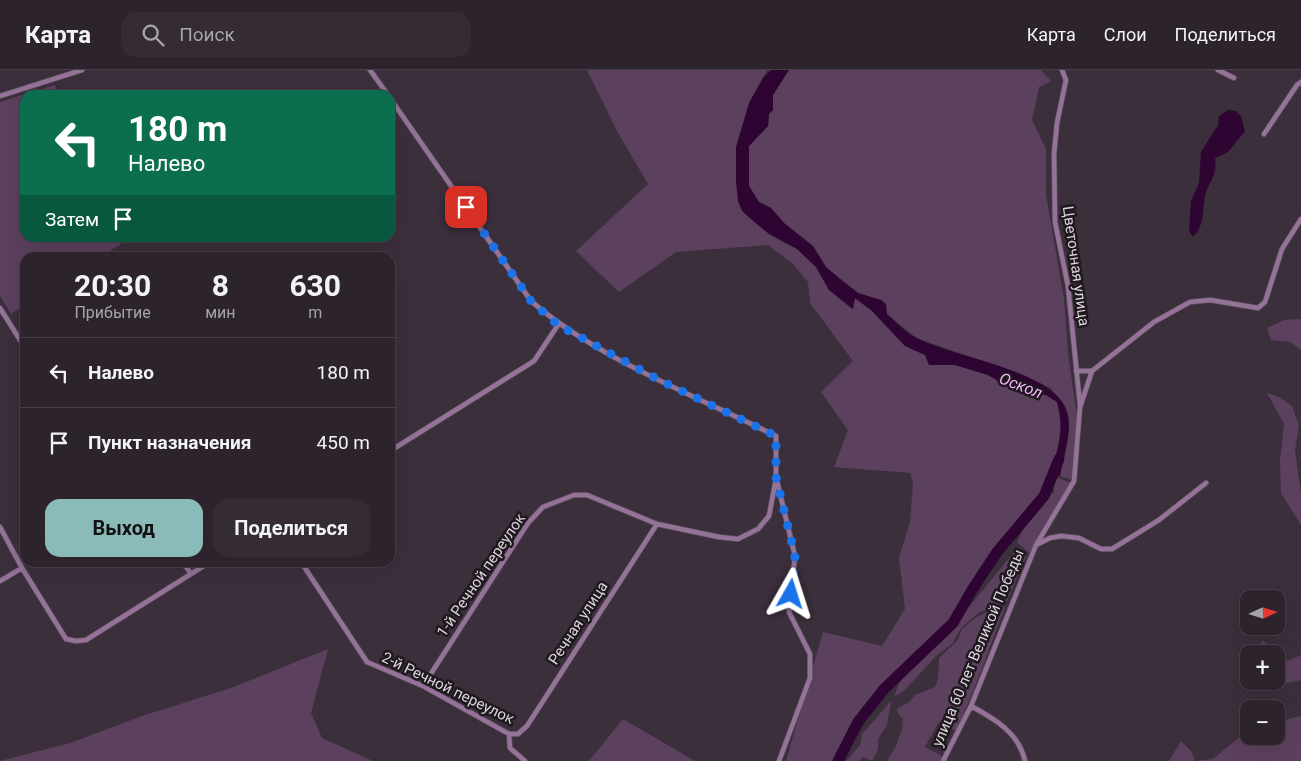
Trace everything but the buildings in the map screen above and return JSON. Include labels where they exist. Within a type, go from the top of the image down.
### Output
[{"type":"street","points":[[0,96],[82,70]]},
{"type":"street","points":[[370,70],[384,90]]},
{"type":"street","name":"Цветочная улица","points":[[1062,70],[1066,80],[1057,123],[1054,154],[1054,222],[1068,286],[1080,408]]},
{"type":"street","points":[[1218,70],[1234,78]]},
{"type":"street","points":[[1264,134],[1297,85],[1301,82]]},
{"type":"street","points":[[395,105],[531,301],[558,325],[661,381],[776,436],[776,477],[795,556],[790,612],[810,654],[810,678],[779,761]]},
{"type":"street","points":[[1076,371],[1092,371],[1154,322],[1190,302],[1210,300],[1258,308],[1268,294],[1282,249],[1301,219]]},
{"type":"street","points":[[0,308],[20,340]]},
{"type":"street","points":[[395,448],[534,362],[558,325]]},
{"type":"street","name":"улица 60 лет Великой Победы","points":[[944,761],[971,706],[1036,545],[1074,481],[1080,408],[1092,371]]},
{"type":"street","name":"1-й Речной переулок","points":[[423,686],[528,523],[544,507],[574,495],[587,495],[657,524],[738,539],[758,529],[769,516],[776,477]]},
{"type":"street","name":"улица 60 лет Великой Победы","points":[[1036,545],[1050,538],[1061,536],[1078,538],[1101,549],[1112,550],[1160,520],[1206,483]]},
{"type":"street","name":"Речная улица","points":[[518,734],[527,726],[657,524]]},
{"type":"street","points":[[0,527],[20,564]]},
{"type":"street","points":[[186,567],[191,574]]},
{"type":"street","points":[[0,581],[22,568],[66,639],[76,641],[86,640],[202,567]]},
{"type":"street","name":"2-й Речной переулок","points":[[304,567],[366,662],[423,686],[509,734],[518,734]]},
{"type":"street","points":[[971,706],[1007,728],[1023,750],[1025,761]]},
{"type":"street","points":[[509,734],[510,748],[525,761]]},
{"type":"shaded area","points":[[587,70],[767,70],[749,103],[736,181],[769,234],[797,249],[816,267],[829,290],[852,309],[855,298],[872,311],[905,346],[925,355],[929,365],[955,365],[988,375],[1003,384],[1046,395],[1057,402],[1062,422],[1056,455],[1044,496],[997,552],[953,623],[884,689],[858,722],[838,761],[786,761],[823,632],[882,646],[905,609],[899,558],[910,522],[913,483],[910,473],[834,467],[848,430],[821,392],[853,361],[810,303],[808,282],[793,264],[768,245],[676,252],[619,292],[576,251],[648,184],[617,131]]},
{"type":"shaded area","points":[[789,70],[1041,70],[1051,81],[1039,87],[1032,120],[1046,149],[1046,195],[1064,299],[1068,353],[1078,425],[1076,466],[1072,480],[1060,476],[1068,416],[1051,388],[1020,374],[916,338],[887,314],[881,300],[858,293],[839,278],[826,267],[813,246],[784,223],[771,208],[759,202],[749,186],[749,146],[768,126],[769,114],[773,110],[773,95]]},
{"type":"shaded area","points":[[55,85],[57,90],[39,90]]},
{"type":"shaded area","points":[[20,96],[20,242],[124,242],[108,252],[20,252],[20,308],[11,314],[0,296],[0,102]]},
{"type":"shaded area","points":[[1301,319],[1301,350],[1290,342],[1271,340],[1267,328],[1284,320]]},
{"type":"shaded area","points":[[1267,393],[1279,397],[1292,406],[1299,425],[1295,450],[1301,494],[1301,525],[1281,493],[1280,460],[1284,424]]},
{"type":"shaded area","points":[[1055,477],[1072,483],[1067,500],[1050,519],[1044,534],[1029,553],[1017,542],[1030,515],[1054,492]]},
{"type":"shaded area","points":[[1015,551],[1026,556],[1007,601],[978,613],[961,628],[952,644],[936,656],[905,690],[895,696],[903,677],[910,668],[961,616]]},
{"type":"shaded area","points":[[1000,606],[1005,607],[976,685],[956,731],[939,722],[925,747],[942,756],[940,761],[887,761],[896,746],[902,729],[903,719],[897,712],[898,708],[908,703],[915,695],[935,687],[938,679],[939,658],[957,641],[962,629],[975,618]]},
{"type":"shaded area","points":[[1262,640],[1268,645],[1261,645]]},
{"type":"shaded area","points":[[328,649],[311,713],[322,738],[373,761],[0,761],[70,743],[142,716],[231,688]]},
{"type":"shaded area","points":[[1301,655],[1301,680],[1285,683],[1285,659],[1288,661]]},
{"type":"shaded area","points":[[891,701],[887,725],[878,739],[878,749],[872,761],[863,757],[860,761],[846,761],[860,745],[862,734]]},
{"type":"shaded area","points":[[1301,716],[1301,761],[1195,761],[1213,759],[1240,737],[1240,745],[1285,745],[1285,720]]},
{"type":"shaded area","points":[[623,719],[695,761],[589,761]]},
{"type":"shaded area","points":[[1181,741],[1191,751],[1195,761],[1169,761]]},
{"type":"water","points":[[771,70],[789,70],[773,95],[773,110],[769,114],[768,126],[749,146],[749,186],[759,202],[771,208],[784,223],[813,246],[826,267],[839,278],[858,293],[881,300],[886,304],[887,314],[909,333],[933,345],[1026,376],[1046,387],[1060,400],[1068,415],[1068,438],[1060,476],[1050,472],[1060,437],[1057,402],[1046,395],[1003,384],[988,375],[955,365],[929,365],[925,355],[905,346],[872,311],[855,298],[853,309],[829,290],[816,267],[797,249],[769,234],[742,211],[738,201],[736,181],[736,147],[749,103],[763,78]]},
{"type":"water","points":[[1228,110],[1236,111],[1241,116],[1245,131],[1228,152],[1215,158],[1214,174],[1205,196],[1200,228],[1193,237],[1189,231],[1191,201],[1199,183],[1201,152],[1218,125],[1219,116]]},
{"type":"waterway","name":"Оскол","points":[[838,761],[858,722],[884,689],[953,623],[997,552],[1044,496],[1059,459]]},
{"type":"route","points":[[466,207],[531,301],[558,325],[661,381],[776,436],[776,477],[795,556],[791,594]]}]
